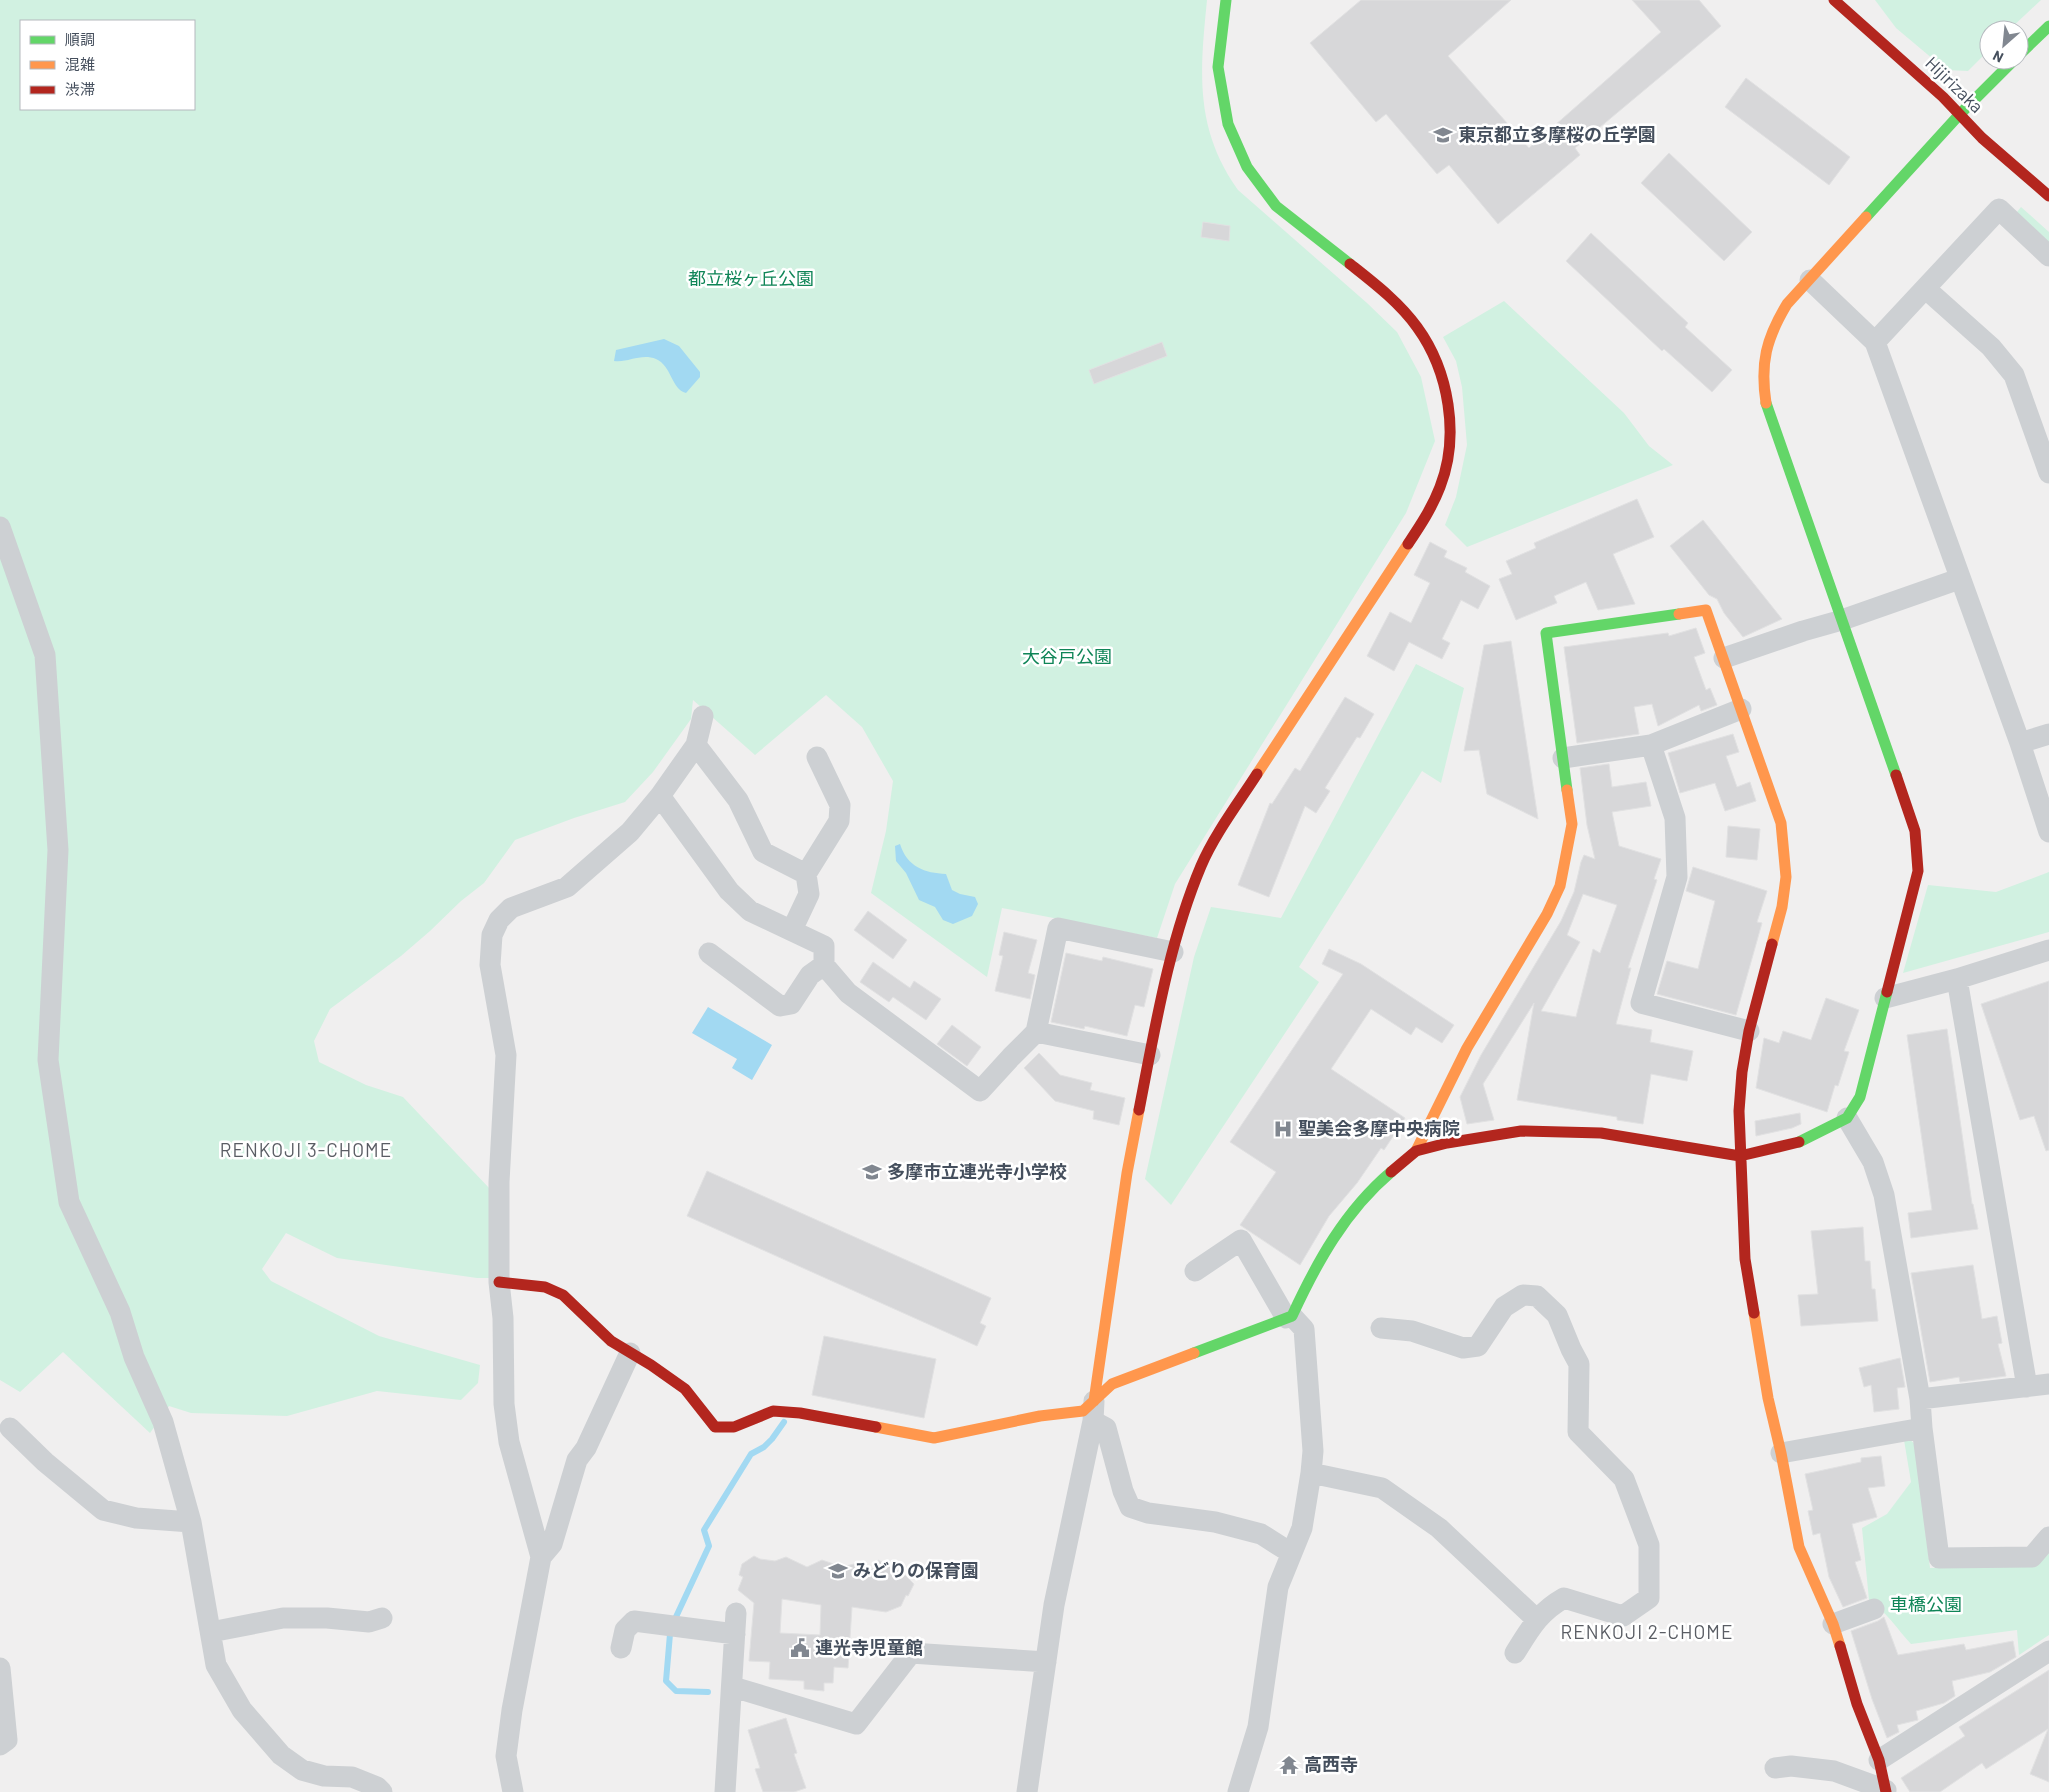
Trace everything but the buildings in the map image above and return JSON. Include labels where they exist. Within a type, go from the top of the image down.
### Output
[{"type":"street","points":[[1027,1792],[1054,1605],[1093,1411],[1127,1173],[1150,1055],[1173,952],[1188,902],[1202,864],[1229,818],[1425,518],[1440,487],[1450,450],[1448,410],[1439,367],[1417,327],[1382,289],[1276,206],[1247,167],[1228,124],[1218,67],[1226,0]]},
{"type":"street","name":"Hijirizaka","points":[[1834,0],[1943,97],[1982,138],[2049,196]]},
{"type":"street","points":[[2029,46],[2049,26]]},
{"type":"street","points":[[1416,1151],[1446,1143],[1521,1131],[1555,1131],[1601,1133],[1740,1156],[1797,1143],[1824,1131],[1847,1118],[1860,1097],[1918,871],[1915,831],[1766,403],[1762,376],[1765,351],[1774,326],[1787,304],[1959,115],[2004,70]]},
{"type":"street","points":[[1875,342],[1999,209],[2049,256]]},
{"type":"street","points":[[1810,280],[1875,342],[2020,744],[2049,832]]},
{"type":"street","points":[[1926,288],[1991,347],[2014,375],[2049,473]]},
{"type":"street","points":[[0,527],[45,655],[58,850],[48,1060],[69,1202],[120,1312],[134,1357],[163,1422],[191,1522],[216,1665],[242,1710],[281,1755],[302,1770],[324,1776],[352,1777],[377,1787],[382,1792]]},
{"type":"street","points":[[1724,658],[1842,620],[1959,579]]},
{"type":"street","points":[[1093,1411],[1112,1384],[1289,1317],[1342,1224],[1375,1186],[1416,1151],[1467,1048],[1547,914],[1560,886],[1572,824],[1546,633],[1706,610],[1781,823],[1786,877],[1782,907],[1749,1031],[1740,1091],[1740,1156],[1745,1259],[1768,1398],[1781,1453],[1799,1547],[1833,1624],[1857,1704],[1879,1760],[1886,1791]]},
{"type":"street","points":[[1564,758],[1651,746],[1741,709]]},
{"type":"street","points":[[513,1792],[506,1756],[512,1710],[541,1557],[508,1433],[504,1404],[503,1318],[499,1282],[499,1182],[506,1055],[490,965],[492,935],[499,920],[511,908],[567,887],[630,832],[660,796],[696,745],[703,716]]},
{"type":"street","points":[[2020,744],[2049,734]]},
{"type":"street","points":[[696,745],[738,800],[763,852],[806,874]]},
{"type":"street","points":[[1651,746],[1675,818],[1677,877],[1641,1003],[1749,1031]]},
{"type":"street","points":[[792,930],[809,894],[806,874],[840,820],[840,805],[817,757]]},
{"type":"street","points":[[660,796],[729,891],[750,911],[824,946],[824,965],[848,992],[980,1091],[1011,1056],[1036,1032],[1058,928],[1173,952]]},
{"type":"street","points":[[1885,998],[1958,979],[2049,950]]},
{"type":"street","points":[[709,953],[780,1006],[791,1004],[810,975],[824,965]]},
{"type":"street","points":[[1958,979],[2027,1387]]},
{"type":"street","points":[[1036,1032],[1150,1055]]},
{"type":"street","points":[[1847,1118],[1873,1162],[1884,1195],[1920,1399],[1939,1558],[2032,1556],[2049,1537]]},
{"type":"street","points":[[1195,1270],[1241,1240],[1289,1317],[1304,1329],[1313,1451],[1311,1473],[1302,1528],[1278,1587],[1258,1727],[1238,1792]]},
{"type":"street","points":[[499,1282],[545,1287],[563,1295],[611,1341],[684,1389],[715,1427],[734,1427],[773,1411],[800,1413],[934,1438],[1040,1416],[1093,1411]]},
{"type":"street","points":[[1381,1328],[1412,1331],[1463,1348],[1478,1346],[1504,1307],[1523,1295],[1537,1296],[1557,1315],[1579,1364],[1578,1432],[1624,1479],[1650,1545],[1649,1598],[1623,1616],[1564,1598],[1549,1606],[1536,1619],[1515,1653]]},
{"type":"street","points":[[541,1557],[552,1544],[577,1460],[586,1448],[630,1352]]},
{"type":"street","points":[[1920,1399],[2049,1384]]},
{"type":"street","points":[[1093,1411],[1106,1428],[1123,1491],[1130,1507],[1148,1512],[1215,1522],[1261,1534],[1292,1554]]},
{"type":"street","points":[[1781,1453],[1922,1428]]},
{"type":"street","points":[[8,1436],[45,1462],[103,1510],[136,1518],[191,1522]]},
{"type":"street","points":[[1311,1473],[1382,1488],[1439,1528],[1536,1619]]},
{"type":"street","points":[[1833,1624],[1874,1609]]},
{"type":"street","points":[[725,1792],[733,1687],[736,1613]]},
{"type":"street","points":[[211,1632],[283,1618],[327,1618],[369,1622],[382,1618]]},
{"type":"street","points":[[621,1648],[625,1630],[634,1621],[735,1634]]},
{"type":"street","points":[[1879,1760],[2049,1651]]},
{"type":"street","points":[[733,1687],[856,1724],[911,1653],[1046,1662]]},
{"type":"street","points":[[0,1668],[7,1740],[0,1745]]},
{"type":"street","points":[[1775,1768],[1790,1766],[1834,1771],[1886,1791]]},
{"type":"green space","name":"都立桜ヶ丘公園","points":[[0,0],[1207,0],[1202,75],[1203,98],[1214,144],[1224,167],[1238,190],[1367,303],[1397,332],[1421,377],[1435,441],[1406,513],[1175,884],[1157,938],[1002,908],[987,977],[871,893],[886,831],[893,781],[862,727],[826,695],[755,755],[693,700],[691,719],[653,772],[625,802],[574,818],[515,840],[484,883],[461,901],[401,956],[330,1009],[314,1041],[319,1062],[366,1085],[403,1097],[490,1189],[489,1278],[477,1278],[337,1258],[286,1233],[262,1269],[271,1281],[379,1336],[480,1365],[478,1383],[461,1400],[377,1391],[287,1416],[191,1413],[169,1406],[150,1433],[63,1352],[20,1392],[0,1380]]},
{"type":"green space","points":[[1875,0],[2041,0],[2020,20],[1979,20],[1979,60],[1968,71],[1946,70],[1896,28]]},
{"type":"green space","points":[[2021,207],[2049,232],[2049,243],[2017,212]]},
{"type":"green space","points":[[1504,301],[1624,413],[1649,446],[1673,465],[1467,547],[1445,525],[1456,497],[1467,445],[1462,387],[1456,361],[1443,337]]},
{"type":"green space","points":[[1416,664],[1464,688],[1441,783],[1422,771],[1299,967],[1319,982],[1171,1205],[1145,1179],[1194,957],[1211,907],[1281,918]]},
{"type":"green space","points":[[2049,872],[2049,932],[1903,973],[1928,885],[1996,892]]},
{"type":"green space","name":"車橋公園","points":[[1909,1439],[1915,1444],[1930,1568],[2037,1565],[2049,1551],[2049,1635],[2019,1655],[2017,1630],[1911,1644],[1886,1615],[1869,1600],[1862,1528],[1887,1514],[1911,1482],[1904,1440]]},
{"type":"water","points":[[664,339],[679,346],[700,372],[700,377],[686,393],[677,387],[665,367],[656,359],[645,357],[614,361],[616,350]]},
{"type":"water","points":[[900,844],[903,852],[912,863],[924,870],[946,874],[952,890],[975,897],[978,904],[972,916],[953,924],[943,920],[935,907],[919,900],[906,873],[896,861],[895,846]]},
{"type":"water","points":[[708,1007],[772,1045],[752,1080],[732,1068],[737,1059],[692,1033]]},
{"type":"waterway","points":[[708,1692],[676,1691],[666,1681],[670,1634],[675,1619],[709,1546],[704,1530],[751,1454],[764,1447],[784,1422]]},
{"type":"traffic: fast","points":[[1226,0],[1218,67],[1228,124],[1247,167],[1276,206],[1350,264]]},
{"type":"traffic: fast","points":[[2029,45],[2049,26]]},
{"type":"traffic: fast","points":[[1866,217],[1959,115],[2004,70]]},
{"type":"traffic: fast","points":[[1766,403],[1896,775]]},
{"type":"traffic: fast","points":[[1567,790],[1546,633],[1679,614]]},
{"type":"traffic: fast","points":[[1799,1142],[1847,1118],[1860,1097],[1887,992]]},
{"type":"traffic: fast","points":[[1194,1353],[1292,1316],[1322,1257],[1346,1220],[1391,1172]]},
{"type":"traffic: slow","points":[[1766,403],[1764,363],[1770,340],[1780,317],[1787,304],[1866,217]]},
{"type":"traffic: slow","points":[[1257,774],[1408,544]]},
{"type":"traffic: slow","points":[[1679,614],[1706,610],[1781,823],[1786,877],[1782,907],[1772,944]]},
{"type":"traffic: slow","points":[[1416,1151],[1467,1048],[1547,914],[1560,886],[1572,824],[1567,790]]},
{"type":"traffic: slow","points":[[1094,1401],[1127,1173],[1139,1110]]},
{"type":"traffic: slow","points":[[1754,1313],[1768,1398],[1781,1453],[1799,1547],[1833,1624],[1840,1646]]},
{"type":"traffic: slow","points":[[876,1427],[934,1438],[1040,1416],[1083,1411],[1112,1384],[1194,1353]]},
{"type":"traffic: jam","points":[[1834,0],[1943,97],[1982,138],[2049,196]]},
{"type":"traffic: jam","points":[[1350,264],[1394,301],[1410,318],[1428,344],[1444,384],[1450,426],[1446,467],[1433,502],[1408,544]]},
{"type":"traffic: jam","points":[[1139,1110],[1164,986],[1190,895],[1206,854],[1257,774]]},
{"type":"traffic: jam","points":[[1887,992],[1918,871],[1915,831],[1896,775]]},
{"type":"traffic: jam","points":[[1754,1313],[1745,1259],[1739,1111],[1742,1072],[1749,1031],[1772,944]]},
{"type":"traffic: jam","points":[[1391,1172],[1416,1151],[1447,1143],[1521,1131],[1601,1133],[1740,1156],[1799,1142]]},
{"type":"traffic: jam","points":[[499,1282],[545,1287],[563,1295],[611,1341],[651,1365],[685,1389],[715,1427],[734,1427],[773,1411],[800,1413],[876,1427]]},
{"type":"traffic: jam","points":[[1840,1646],[1857,1704],[1879,1760],[1886,1792]]},
{"type":"place","name":"東京都立多摩桜の丘学園","points":[[1443,135]]},
{"type":"place","name":"聖美会多摩中央病院","points":[[1283,1129]]},
{"type":"place","name":"多摩市立連光寺小学校","points":[[872,1172]]},
{"type":"place","name":"みどりの保育園","points":[[838,1571]]},
{"type":"place","name":"連光寺児童館","points":[[800,1648]]},
{"type":"place","name":"高西寺","points":[[1289,1765]]},
{"type":"district","name":"RENKOJI 3-CHOME","points":[[306,1150]]},
{"type":"district","name":"RENKOJI 2-CHOME","points":[[1647,1632]]},
{"type":"park label","name":"大谷戸公園","points":[[1067,657]]}]
